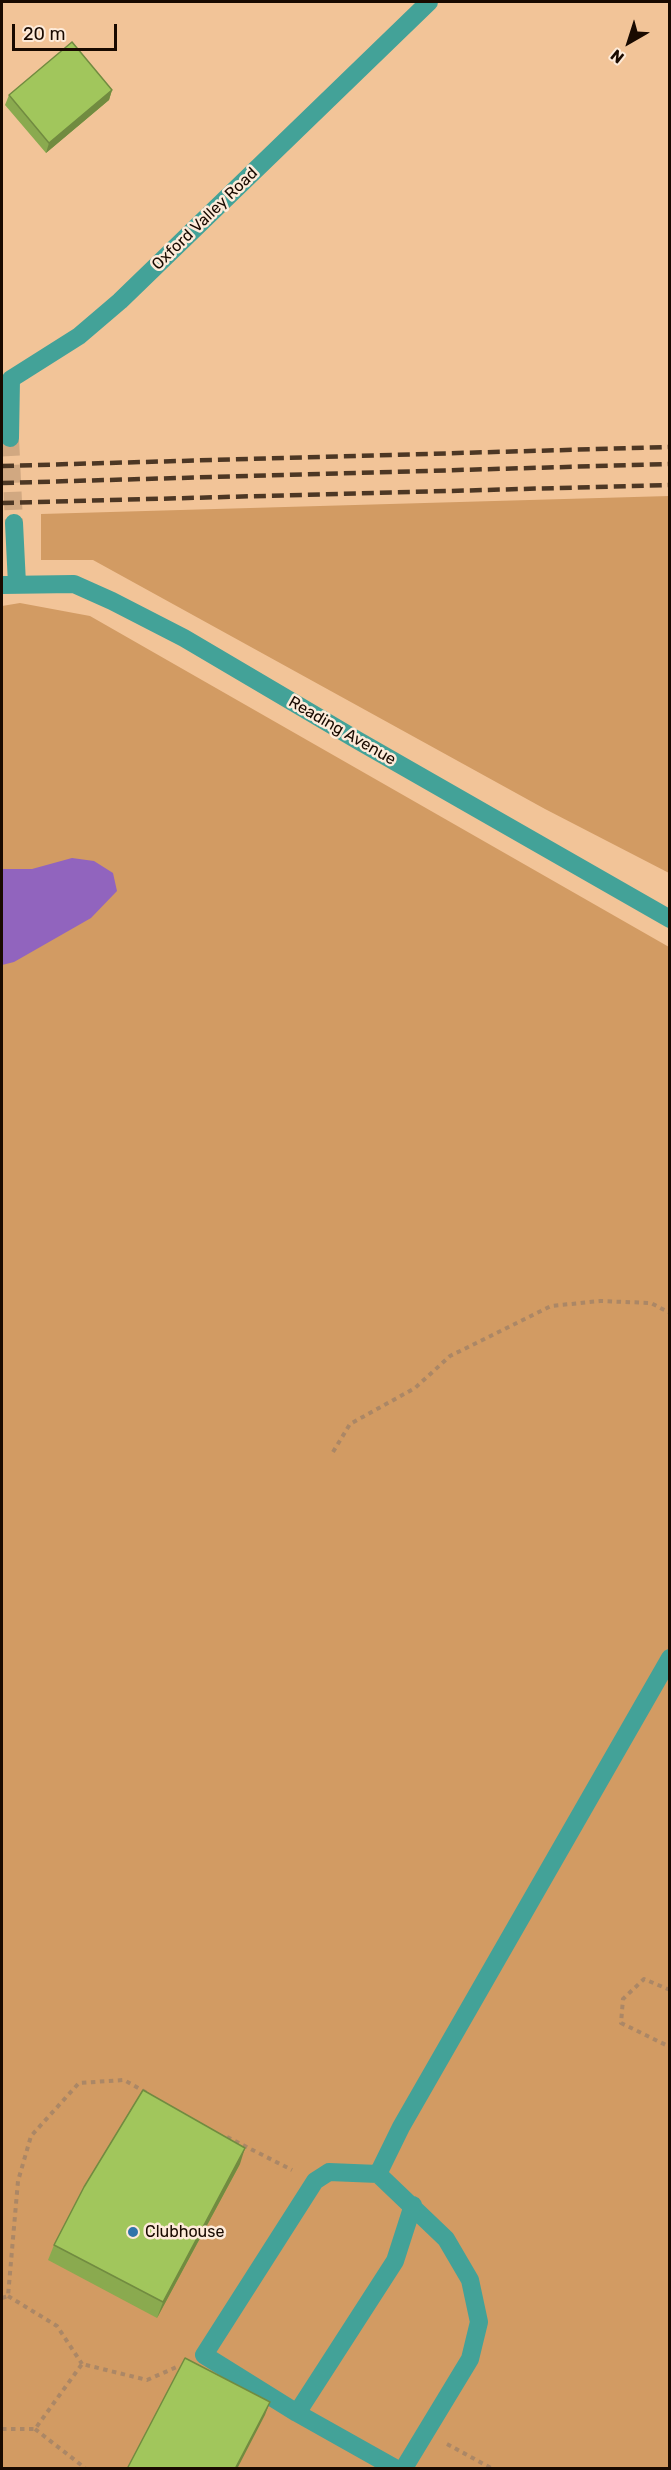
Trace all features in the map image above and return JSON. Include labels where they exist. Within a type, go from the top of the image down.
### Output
[{"type":"street","name":"Oxford Valley Road","points":[[10,438],[6,378],[79,336],[120,301],[429,2]]},
{"type":"street","points":[[9,584],[14,523]]},
{"type":"street","name":"Reading Avenue","points":[[9,584],[74,584],[112,601],[184,638],[669,919]]},
{"type":"street","points":[[378,2174],[401,2127],[669,1658]]},
{"type":"street","points":[[395,2469],[297,2414],[204,2355],[315,2181],[329,2172],[378,2174],[446,2239],[470,2280],[479,2322],[470,2359],[404,2469]]},
{"type":"street","points":[[297,2414],[395,2261],[413,2205]]},
{"type":"path","points":[[333,1452],[350,1424],[415,1388],[450,1356],[551,1306],[600,1301],[651,1304],[669,1313]]},
{"type":"path","points":[[669,1990],[644,1979],[623,1999],[621,2023],[669,2047]]},
{"type":"path","points":[[8,2296],[18,2181],[31,2136],[79,2082],[124,2080],[154,2096]]},
{"type":"path","points":[[222,2135],[315,2181]]},
{"type":"path","points":[[2,2298],[8,2296],[57,2326],[82,2364],[147,2380],[204,2355]]},
{"type":"path","points":[[35,2429],[82,2364]]},
{"type":"path","points":[[2,2429],[35,2429],[85,2469]]},
{"type":"path","points":[[426,2432],[491,2469]]},
{"type":"shaded area","points":[[669,496],[669,873],[545,809],[93,560],[41,560],[41,514]]},
{"type":"shaded area","points":[[20,603],[90,616],[669,947],[670,2468],[2,2468],[2,606]]},
{"type":"shaded area","points":[[72,858],[94,861],[113,873],[117,891],[91,918],[14,962],[2,965],[2,869],[32,869]]},
{"type":"building","points":[[72,42],[112,90],[49,143],[9,95]]},
{"type":"building","name":"Clubhouse","points":[[143,2090],[245,2148],[163,2302],[54,2245],[84,2187]]},
{"type":"building","points":[[185,2358],[270,2402],[235,2469],[127,2469]]},
{"type":"tunnel","points":[[10,438],[14,523]]},
{"type":"railway","points":[[2,466],[670,447]]},
{"type":"railway","points":[[2,483],[670,464]]},
{"type":"railway","points":[[2,503],[670,485]]},
{"type":"place","name":"Clubhouse","points":[[133,2232]]}]
